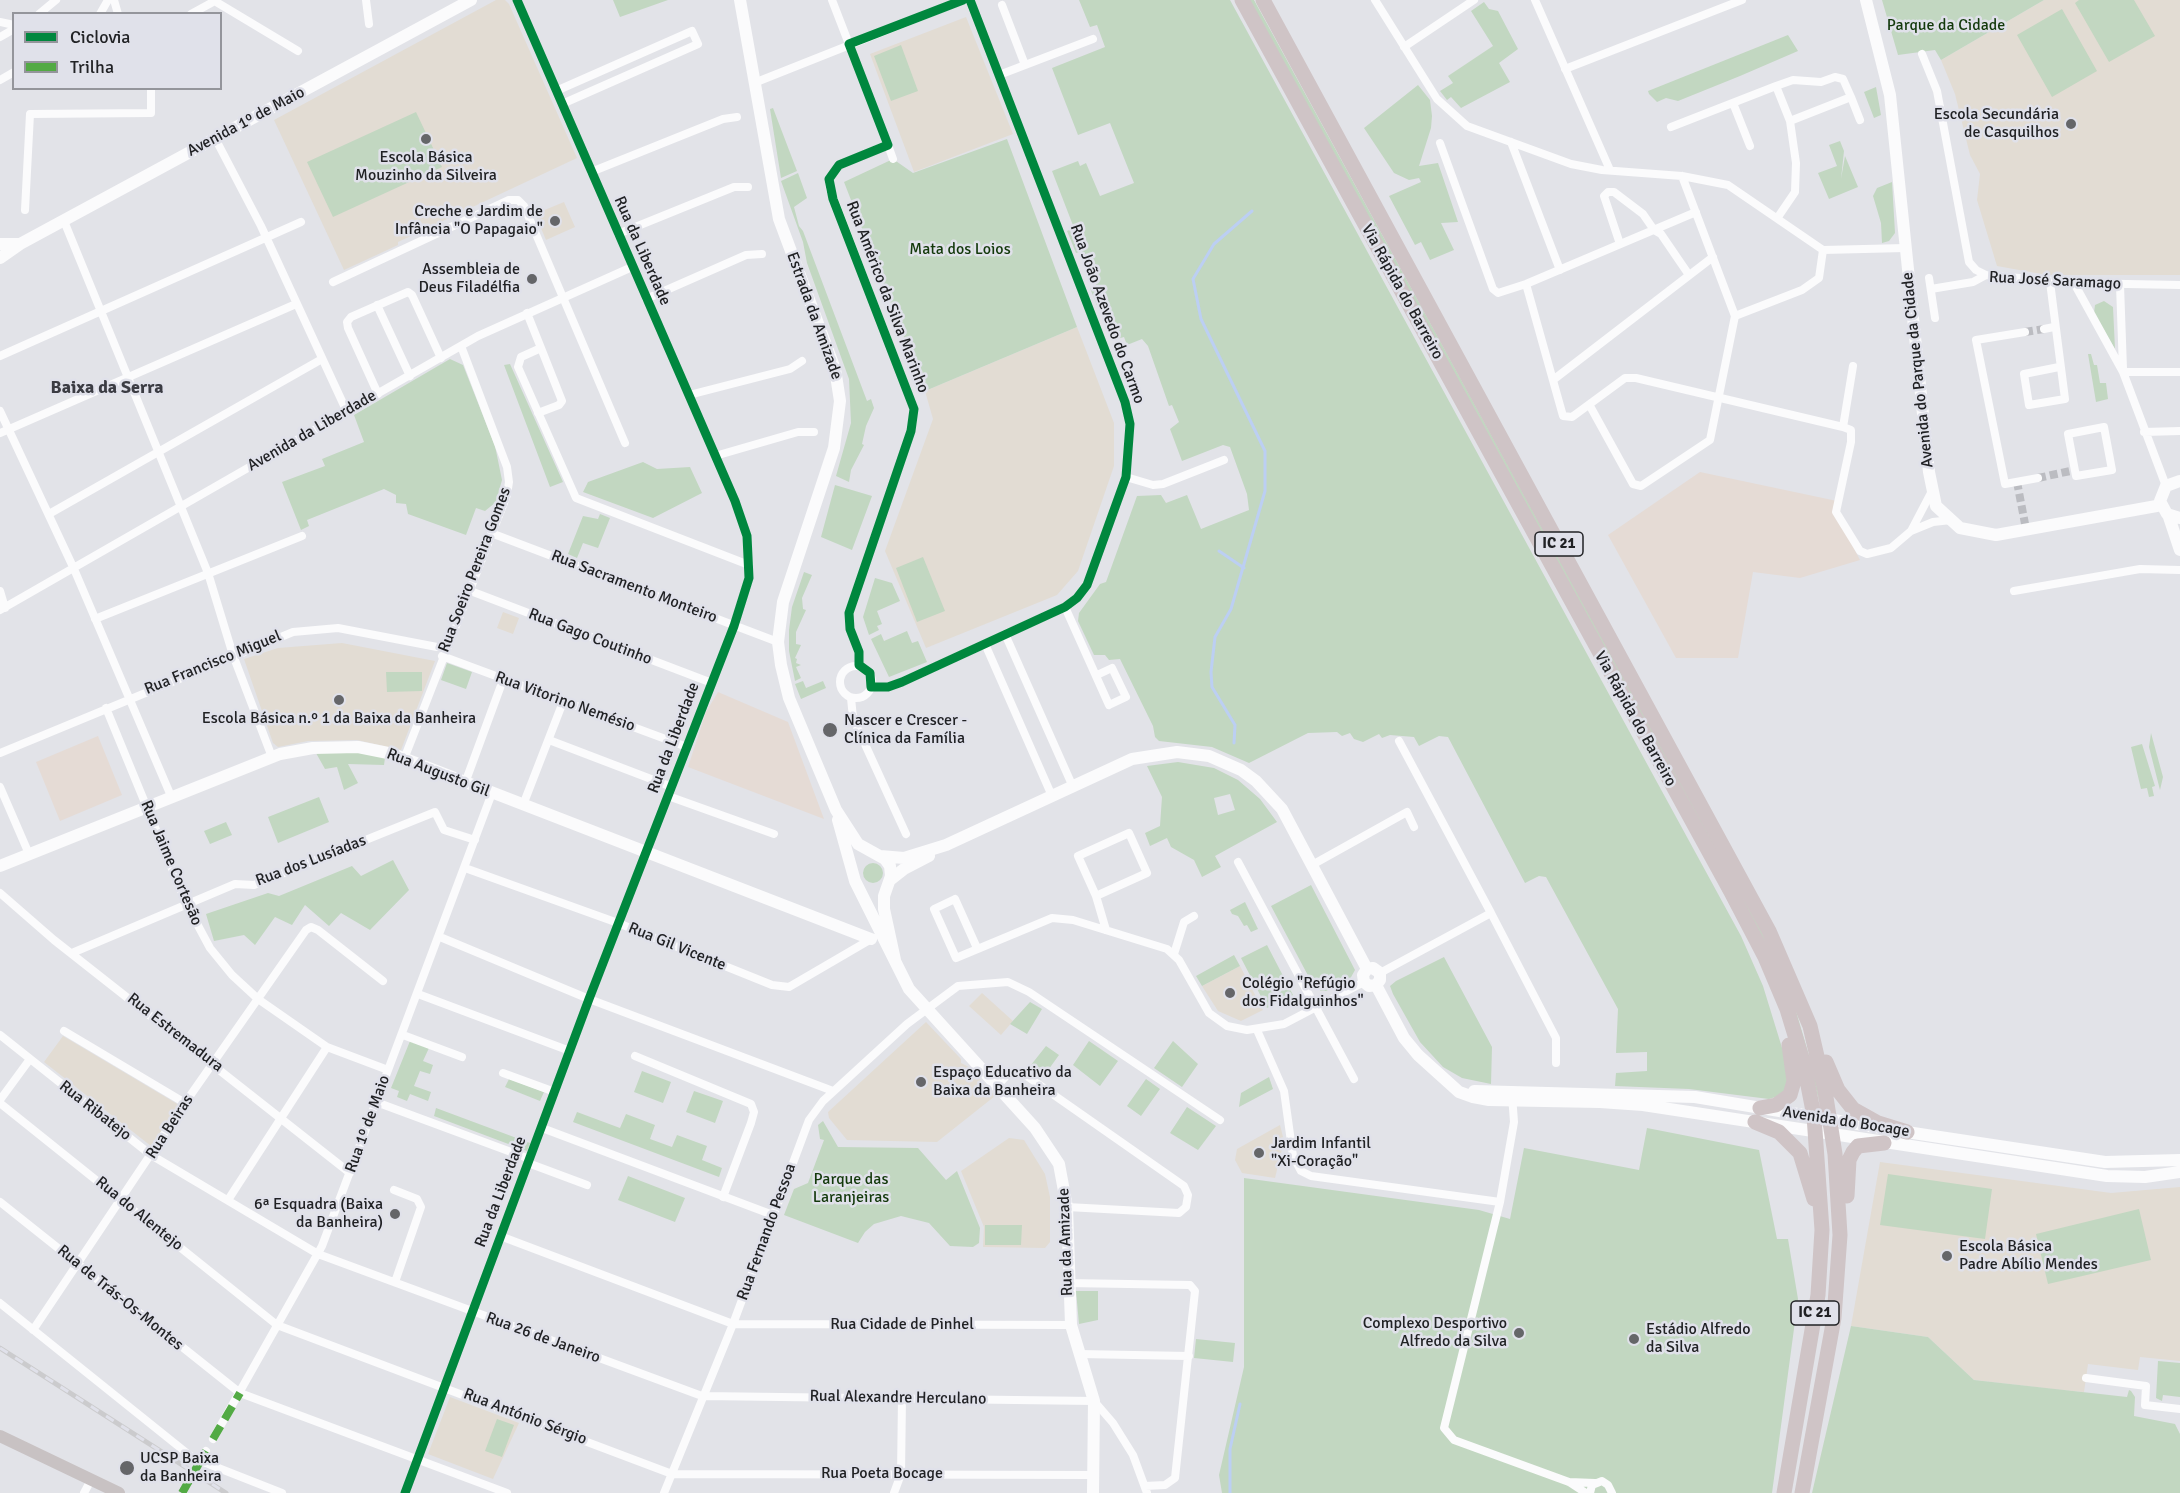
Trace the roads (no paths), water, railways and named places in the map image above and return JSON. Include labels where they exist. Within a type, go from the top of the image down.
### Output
[{"type":"highway","name":"Via Rápida do Barreiro","points":[[1242,0],[1731,892],[1765,957],[1786,1010],[1822,1125],[1835,1154],[1840,1235],[1834,1318],[1802,1493]]},
{"type":"highway","name":"Via Rápida do Barreiro","points":[[1263,0],[1769,931],[1810,1026],[1822,1125],[1822,1230],[1818,1295],[1784,1493]]},
{"type":"highway","points":[[1786,1010],[1793,1087],[1785,1101],[1757,1115],[1779,1132],[1800,1153],[1822,1230]]},
{"type":"highway","points":[[1810,1026],[1843,1098],[1866,1117],[1907,1132]]},
{"type":"highway","points":[[1840,1235],[1847,1203],[1849,1160],[1858,1146],[1884,1143]]},
{"type":"main road","name":"Avenida 1º de Maio","points":[[0,258],[20,244],[471,0]]},
{"type":"main road","name":"Estrada da Amizade","points":[[740,0],[779,219],[835,369],[840,401],[837,440],[787,586],[779,620],[778,642],[789,698]]},
{"type":"main road","name":"Avenida do Parque da Cidade","points":[[1866,0],[1890,95],[1933,489],[1936,506],[1951,520]]},
{"type":"main road","name":"Avenida 1º de Maio","points":[[0,244],[20,244]]},
{"type":"main road","points":[[2180,481],[2166,486],[2162,492],[2180,550]]},
{"type":"main road","points":[[1951,520],[1960,528],[1996,535],[2170,512]]},
{"type":"main road","name":"Rua da Amizade","points":[[789,698],[836,810],[858,844],[878,855],[890,866],[884,909],[895,960]]},
{"type":"main road","name":"Rua Augusto Gil","points":[[0,866],[272,757],[289,751],[339,746],[372,749],[404,759],[646,852],[876,936]]},
{"type":"main road","name":"Avenida do Bocage","points":[[945,845],[1142,757],[1177,752],[1209,756],[1241,770],[1271,795],[1282,809],[1404,1038],[1434,1072],[1473,1097],[1512,1096],[1757,1115],[1822,1125],[1907,1132],[2105,1161],[2143,1163],[2180,1160]]},
{"type":"main road","name":"Rua da Amizade","points":[[836,810],[842,840],[876,936],[895,960],[909,989],[924,1009],[997,1086],[1049,1146],[1064,1181],[1067,1207],[1067,1283],[1071,1325],[1094,1401]]},
{"type":"main road","points":[[945,845],[904,869],[881,890],[872,892],[856,881],[858,861],[866,855],[904,858],[945,845]]},
{"type":"main road","name":"Avenida do Bocage","points":[[1822,1125],[1884,1143],[2107,1176],[2145,1177],[2180,1172]]},
{"type":"main road","points":[[1093,1493],[1094,1401]]},
{"type":"main road","points":[[0,1436],[119,1493]]},
{"type":"street","points":[[46,10],[56,0]]},
{"type":"street","points":[[366,0],[369,24]]},
{"type":"street","name":"Rua da Liberdade","points":[[405,1493],[589,999],[734,626],[749,578],[744,526],[517,0]]},
{"type":"street","points":[[832,0],[893,159]]},
{"type":"street","points":[[754,83],[963,0]]},
{"type":"street","name":"Rua João Azevedo do Carmo","points":[[871,687],[896,684],[1065,607],[1088,585],[1126,477],[1130,424],[1125,402],[970,0]]},
{"type":"street","points":[[1375,0],[1437,99],[1467,126],[1571,164],[1610,171],[1682,176],[1728,185],[1779,217],[1823,250],[1905,248]]},
{"type":"street","points":[[1404,47],[1474,0]]},
{"type":"street","points":[[1534,0],[1610,171]]},
{"type":"street","points":[[1565,69],[1742,0]]},
{"type":"street","points":[[194,12],[213,1],[298,51]]},
{"type":"street","points":[[1002,5],[1025,65]]},
{"type":"street","points":[[556,91],[692,31],[698,44],[562,104]]},
{"type":"street","points":[[999,75],[1093,39]]},
{"type":"street","points":[[1922,54],[1937,91],[1969,262],[1976,270],[1986,275]]},
{"type":"street","points":[[1671,127],[1793,80],[1821,82],[1835,77],[1843,79],[1860,120]]},
{"type":"street","points":[[1776,86],[1790,121],[1796,163],[1795,192],[1779,217]]},
{"type":"street","points":[[25,210],[30,114],[151,113],[151,90]]},
{"type":"street","points":[[1790,121],[1851,97]]},
{"type":"street","points":[[1733,103],[1749,146]]},
{"type":"street","points":[[591,172],[723,119],[737,117]]},
{"type":"street","points":[[216,138],[266,237],[347,412]]},
{"type":"street","points":[[1511,142],[1560,270]]},
{"type":"street","points":[[1440,143],[1493,290],[1498,293],[1526,284],[1696,212]]},
{"type":"street","name":"Rua Américo da Silva Marinho","points":[[859,665],[859,652],[849,621],[852,602],[911,431],[914,409],[833,199],[829,179],[839,165],[888,145]]},
{"type":"street","points":[[1590,406],[1633,484],[1641,486],[1710,440],[1735,316],[1682,176]]},
{"type":"street","points":[[618,234],[734,187],[748,187]]},
{"type":"street","points":[[1620,244],[1604,196],[1608,192],[1614,192],[1643,214],[1654,230],[1661,234],[1689,275]]},
{"type":"street","points":[[333,282],[515,199],[524,206],[625,443]]},
{"type":"street","points":[[64,221],[208,573],[233,655],[272,757]]},
{"type":"street","points":[[0,356],[301,222]]},
{"type":"street","points":[[1735,316],[1802,290],[1819,278],[1823,250]]},
{"type":"street","points":[[646,299],[746,255],[762,254]]},
{"type":"street","points":[[1552,380],[1713,257]]},
{"type":"street","name":"Avenida da Liberdade","points":[[3,609],[461,346],[527,313],[632,267]]},
{"type":"street","name":"Rua José Saramago","points":[[1931,289],[1973,282],[1986,275],[2050,282],[2180,285]]},
{"type":"street","points":[[1929,278],[1935,318]]},
{"type":"street","points":[[2050,282],[2054,327],[2061,364],[2059,368],[2065,399],[2029,405],[2024,374],[2059,368]]},
{"type":"street","points":[[2074,283],[2123,372],[2166,486]]},
{"type":"street","points":[[1526,284],[1563,416],[1572,417],[1590,406],[1625,378],[1636,378],[1718,400],[1843,427],[1851,430],[1851,442],[1836,512],[1860,551],[1867,554],[1891,548],[1911,531],[1933,522],[1951,520]]},
{"type":"street","points":[[2120,285],[2123,372]]},
{"type":"street","points":[[378,394],[347,324],[351,317],[402,293],[410,293],[441,358]]},
{"type":"street","points":[[4,431],[296,303]]},
{"type":"street","points":[[377,305],[410,376]]},
{"type":"street","points":[[527,313],[562,401],[559,405],[538,413]]},
{"type":"street","points":[[2044,329],[2054,327]]},
{"type":"street","points":[[2025,332],[1976,340],[2005,484],[2038,478]]},
{"type":"street","name":"Rua Soeiro Pereira Gomes","points":[[404,759],[442,656],[507,495],[508,473],[461,346]]},
{"type":"street","points":[[541,348],[521,357],[518,362],[576,498],[749,565]]},
{"type":"street","points":[[49,514],[322,359]]},
{"type":"street","points":[[689,395],[790,369],[802,361]]},
{"type":"street","points":[[1843,427],[1853,366]]},
{"type":"street","points":[[2123,372],[2180,372]]},
{"type":"street","points":[[0,411],[4,431],[49,514],[171,796]]},
{"type":"street","points":[[2104,427],[2112,470],[2076,476],[2068,434],[2104,427]]},
{"type":"street","points":[[2144,432],[2180,431]]},
{"type":"street","points":[[715,456],[798,432],[814,432]]},
{"type":"street","points":[[1126,477],[1153,485],[1163,484],[1224,460]]},
{"type":"street","points":[[1911,531],[1933,489]]},
{"type":"street","name":"Rua Sacramento Monteiro","points":[[491,533],[778,642]]},
{"type":"street","points":[[95,619],[302,537]]},
{"type":"street","points":[[2014,591],[2140,569],[2180,570]]},
{"type":"street","name":"Rua Gago Coutinho","points":[[468,590],[712,683]]},
{"type":"street","points":[[0,591],[3,609]]},
{"type":"street","points":[[1065,607],[1097,675]]},
{"type":"street","name":"Rua Francisco Miguel","points":[[0,753],[129,697],[282,635],[315,628],[350,630],[437,647]]},
{"type":"street","points":[[1005,634],[1072,787]]},
{"type":"street","points":[[984,644],[1052,796]]},
{"type":"street","name":"Rua Vitorino Nemésio","points":[[442,656],[687,747]]},
{"type":"street","points":[[851,698],[863,697],[871,687],[870,673],[859,665],[845,669],[840,675],[840,688],[851,698],[853,718],[906,834]]},
{"type":"street","points":[[465,783],[503,680]]},
{"type":"street","points":[[523,805],[563,702]]},
{"type":"street","name":"Rua Jaime Cortesão","points":[[106,708],[186,905],[210,948],[232,975],[258,999],[327,1047],[388,1070]]},
{"type":"street","points":[[549,740],[774,834]]},
{"type":"street","points":[[1399,741],[1556,1038],[1556,1063]]},
{"type":"street","points":[[0,787],[29,854]]},
{"type":"street","name":"Rua 1º de Maio","points":[[213,1439],[318,1254],[440,937],[492,793]]},
{"type":"street","name":"Rua dos Lusíadas","points":[[72,953],[235,884],[254,885],[435,812],[444,830],[475,840]]},
{"type":"street","points":[[1312,865],[1407,812],[1414,827]]},
{"type":"street","points":[[1096,896],[1147,873],[1129,833],[1078,856],[1096,896],[1106,930]]},
{"type":"street","points":[[1239,862],[1354,1079]]},
{"type":"street","name":"Rua Gil Vicente","points":[[465,868],[618,923],[772,985],[789,987],[876,936]]},
{"type":"street","name":"Rua Estremadura","points":[[0,893],[72,953],[214,1063],[350,1173]]},
{"type":"street","points":[[977,948],[955,899],[934,909],[956,958],[1052,918],[1063,918],[1167,949],[1174,954],[1209,1013],[1227,1026],[1257,1030],[1284,1024],[1491,913]]},
{"type":"street","points":[[1174,954],[1184,922],[1194,916]]},
{"type":"street","name":"Rua Beiras","points":[[33,1330],[185,1103],[306,930],[310,927],[318,930],[383,981]]},
{"type":"street","points":[[440,937],[589,999],[833,1091]]},
{"type":"street","name":"Rua Fernando Pessoa","points":[[664,1493],[733,1323],[809,1120],[833,1091],[924,1009],[958,986],[1008,982],[1029,992],[1220,1120]]},
{"type":"street","points":[[418,994],[570,1051]]},
{"type":"street","points":[[1257,1030],[1284,1091],[1293,1156],[1301,1171],[1311,1176],[1500,1202]]},
{"type":"street","points":[[64,1031],[185,1103]]},
{"type":"street","name":"Rua Ribatejo","points":[[0,1035],[151,1155],[318,1254]]},
{"type":"street","points":[[403,1035],[462,1057]]},
{"type":"street","points":[[228,1200],[327,1047]]},
{"type":"street","points":[[635,1056],[752,1104],[754,1112],[751,1123],[723,1197]]},
{"type":"street","points":[[0,1102],[30,1059]]},
{"type":"street","points":[[997,1086],[1009,1073],[1021,1072],[1184,1186],[1188,1195],[1186,1207],[1179,1213],[1067,1207]]},
{"type":"street","points":[[503,1073],[555,1092]]},
{"type":"street","points":[[1512,1096],[1514,1122],[1500,1202],[1444,1428],[1454,1440],[1569,1482],[1588,1493],[1595,1483]]},
{"type":"street","name":"Rua do Alentejo","points":[[0,1102],[278,1325]]},
{"type":"street","points":[[376,1102],[587,1185]]},
{"type":"street","points":[[542,1128],[773,1215]]},
{"type":"street","points":[[394,1190],[417,1199],[421,1204],[395,1282]]},
{"type":"street","name":"Rua de Trás-Os-Montes","points":[[0,1202],[222,1382],[240,1393],[507,1493]]},
{"type":"street","points":[[500,1236],[733,1323]]},
{"type":"street","name":"Rua 26 de Janeiro","points":[[318,1254],[702,1396]]},
{"type":"street","points":[[1067,1283],[1190,1285],[1196,1291],[1175,1478],[1165,1485],[1146,1490]]},
{"type":"street","points":[[0,1303],[179,1447],[214,1468],[282,1493]]},
{"type":"street","name":"Rua Cidade de Pinhel","points":[[733,1323],[1071,1325]]},
{"type":"street","name":"Rua António Sérgio","points":[[278,1325],[672,1474]]},
{"type":"street","points":[[1079,1354],[1189,1356]]},
{"type":"street","points":[[2086,1378],[2146,1386],[2145,1405],[2180,1409]]},
{"type":"street","name":"Rual Alexandre Herculano","points":[[702,1396],[1094,1401]]},
{"type":"street","points":[[894,1493],[901,1474],[902,1398]]},
{"type":"street","name":"Rua da Amizade","points":[[1094,1401],[1113,1423],[1133,1455],[1146,1490]]},
{"type":"street","name":"Rua Poeta Bocage","points":[[672,1474],[1093,1475]]},
{"type":"street","points":[[84,1493],[91,1480]]},
{"type":"street","points":[[1569,1482],[1606,1483],[1612,1493]]},
{"type":"waterway","points":[[1234,743],[1235,725],[1212,687],[1211,672],[1215,637],[1231,609],[1265,491],[1265,451],[1201,319],[1193,279],[1214,244],[1252,211]]},
{"type":"waterway","points":[[1219,551],[1244,568]]},
{"type":"waterway","points":[[1230,1493],[1230,1449],[1240,1404]]},
{"type":"tunnel","points":[[2025,332],[2044,329]]},
{"type":"tunnel","points":[[2038,478],[2075,470]]},
{"type":"tunnel","points":[[2017,482],[2026,529]]},
{"type":"tunnel","points":[[182,1493],[203,1457]]},
{"type":"railway","points":[[0,1348],[226,1493]]},
{"type":"place","name":"Escola Secundária de Casquilhos","points":[[2071,124]]},
{"type":"place","name":"Escola Básica Mouzinho da Silveira","points":[[426,139]]},
{"type":"place","name":"Creche e Jardim de Infância \"O Papagaio\"","points":[[555,221]]},
{"type":"place","name":"Assembleia de Deus Filadélfia","points":[[532,279]]},
{"type":"place","name":"Escola Básica n.º 1 da Baixa da Banheira","points":[[339,700]]},
{"type":"place","name":"Nascer e Crescer - Clínica da Família","points":[[830,730]]},
{"type":"place","name":"Colégio \"Refúgio dos Fidalguinhos\"","points":[[1230,993]]},
{"type":"place","name":"Espaço Educativo da Baixa da Banheira","points":[[921,1082]]},
{"type":"place","name":"Jardim Infantil \"Xi-Coração\"","points":[[1259,1153]]},
{"type":"place","name":"6ª Esquadra (Baixa da Banheira)","points":[[395,1214]]},
{"type":"place","name":"Escola Básica Padre Abílio Mendes","points":[[1947,1256]]},
{"type":"place","name":"Complexo Desportivo Alfredo da Silva","points":[[1519,1333]]},
{"type":"place","name":"Estádio Alfredo da Silva","points":[[1634,1339]]},
{"type":"place","name":"UCSP Baixa da Banheira","points":[[127,1468]]},
{"type":"district","name":"Baixa da Serra","points":[[107,388]]},
{"type":"park label","name":"Parque da Cidade","points":[[1946,26]]},
{"type":"park label","name":"Mata dos Loios","points":[[960,250]]},
{"type":"park label","name":"Parque das Laranjeiras","points":[[851,1189]]}]
